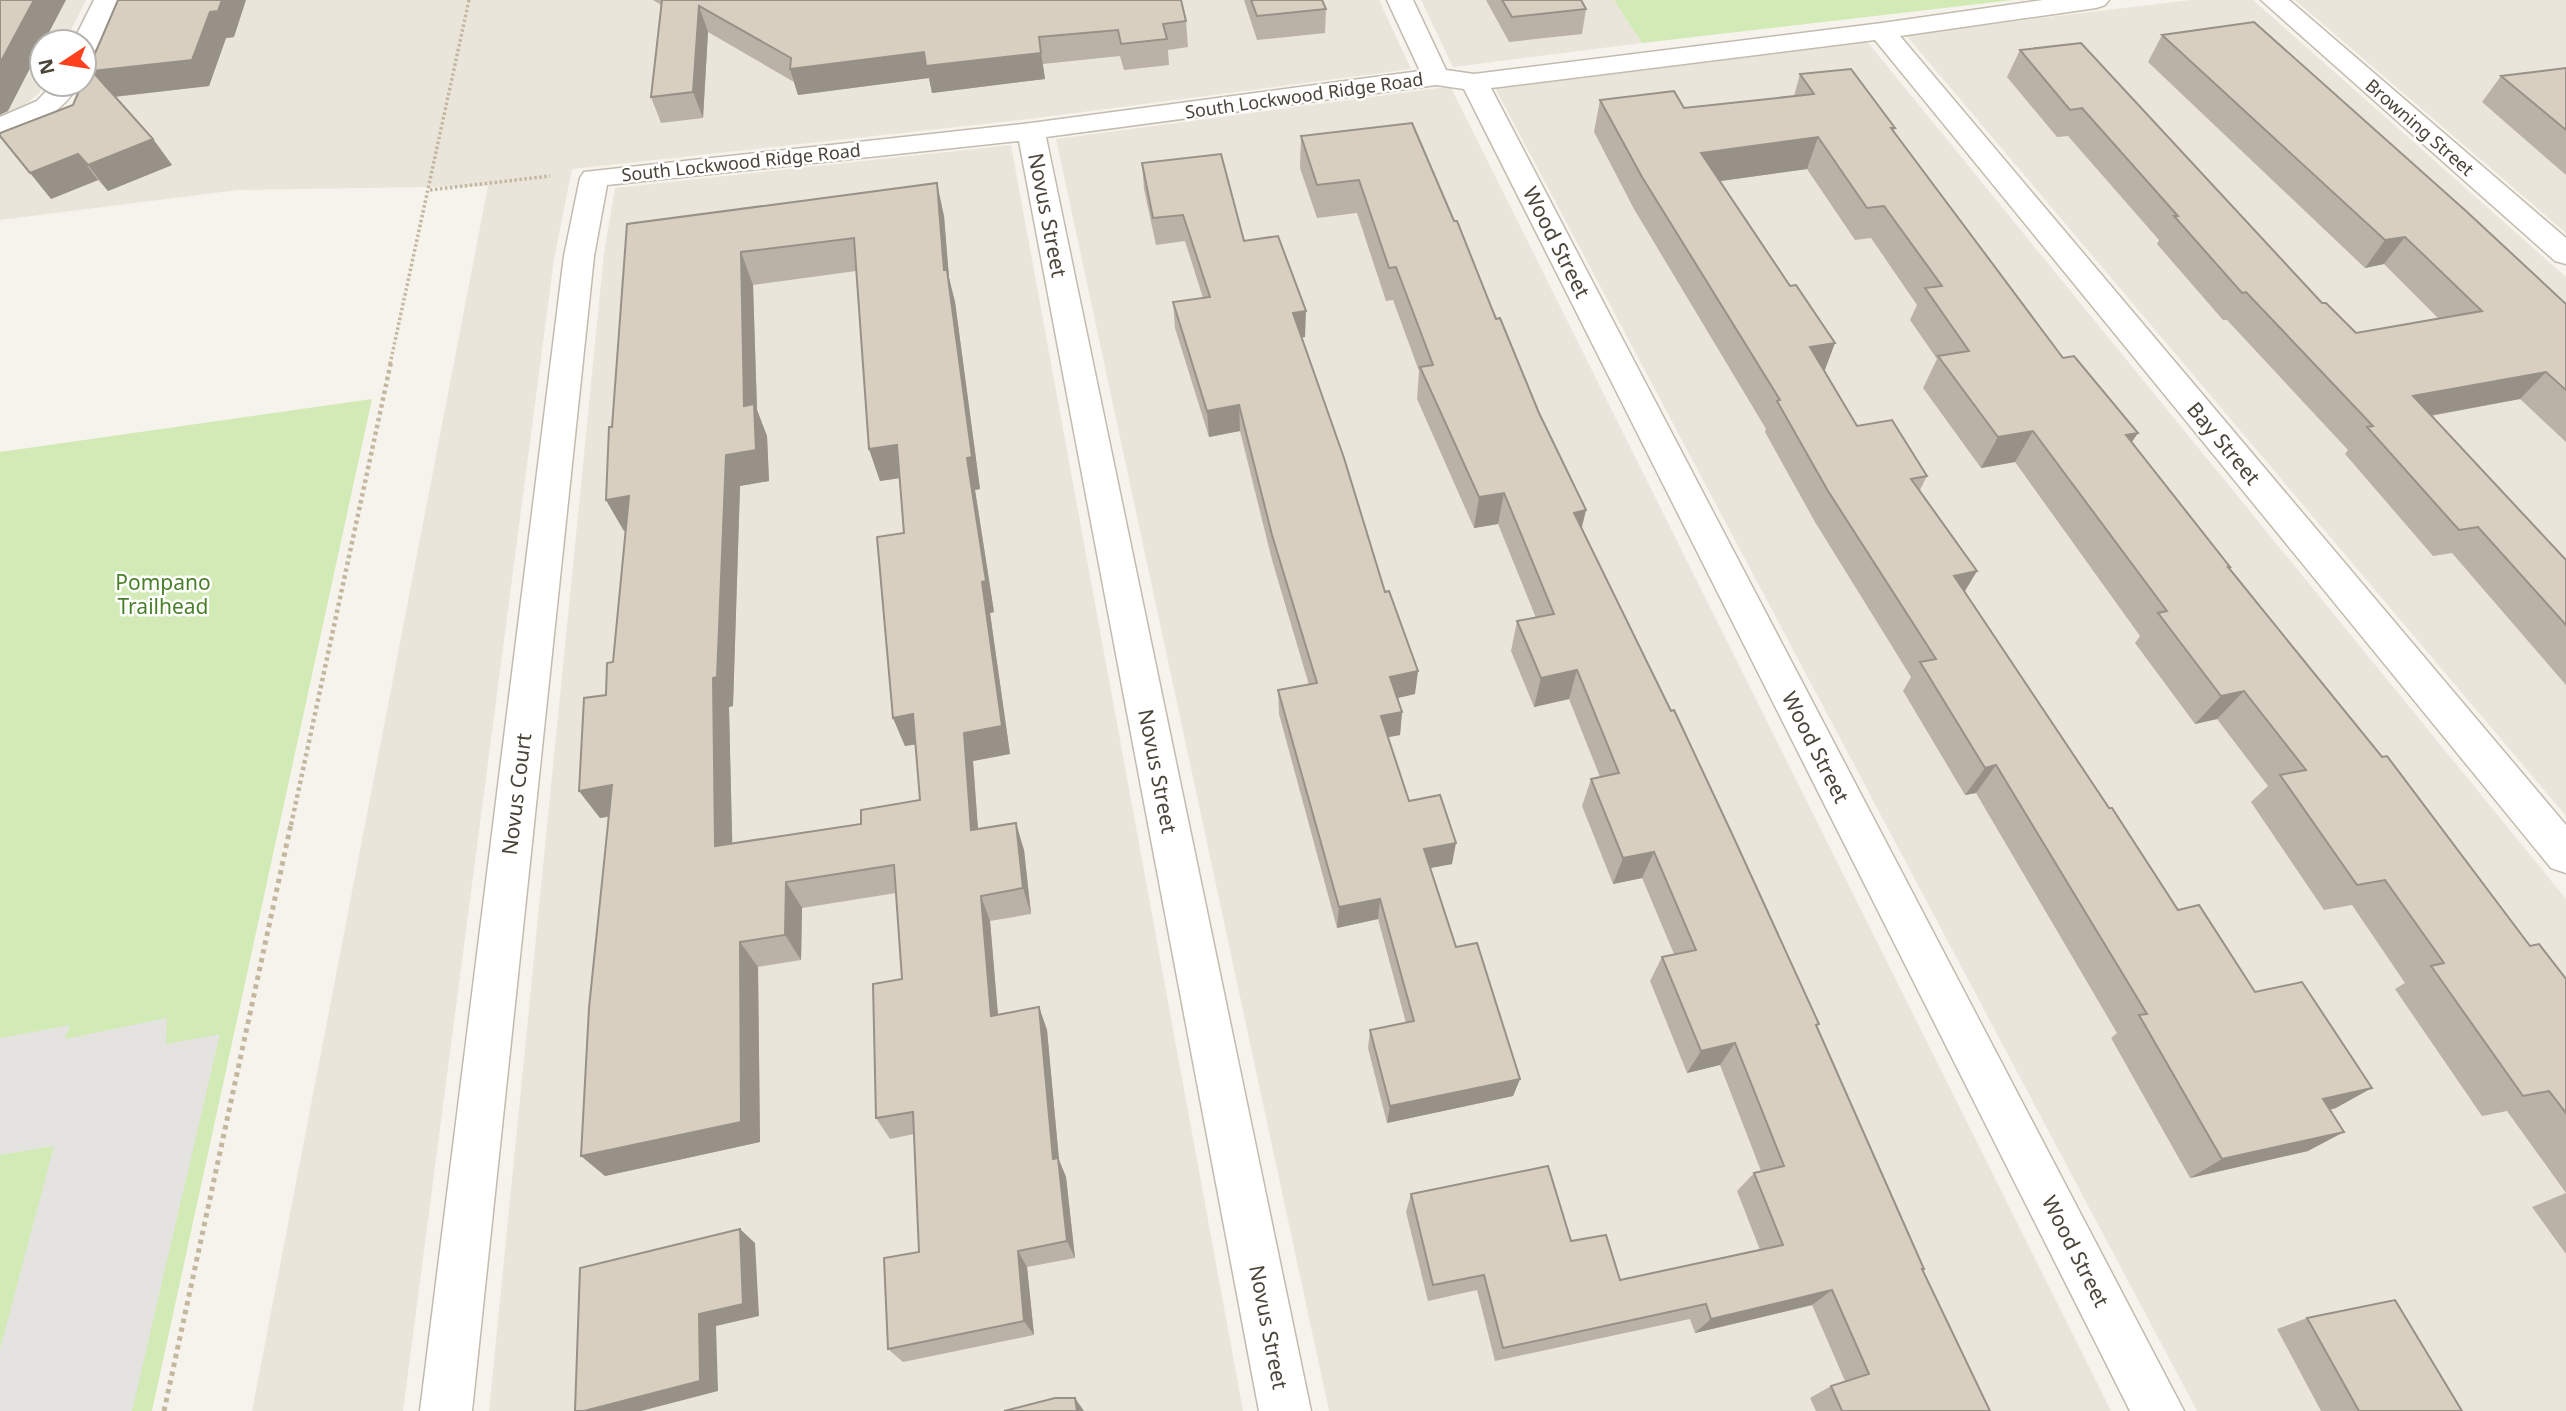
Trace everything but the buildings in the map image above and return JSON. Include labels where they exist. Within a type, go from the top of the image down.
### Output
[{"type":"street","points":[[93,28],[107,0]]},
{"type":"street","points":[[1400,0],[1436,77]]},
{"type":"street","name":"South Lockwood Ridge Road","points":[[594,178],[1031,131],[1436,77],[1474,82],[2096,0]]},
{"type":"street","name":"Browning Street","points":[[2274,0],[2566,254]]},
{"type":"street","name":"Bay Street","points":[[1882,30],[2566,855]]},
{"type":"street","name":"Wood Street","points":[[1474,82],[2158,1411]]},
{"type":"street","points":[[0,126],[41,110],[56,98]]},
{"type":"street","name":"Novus Street","points":[[1031,131],[1285,1411]]},
{"type":"street","name":"Novus Court","points":[[446,1411],[579,256],[594,178]]},
{"type":"path","points":[[164,1411],[469,0]]},
{"type":"path","points":[[430,190],[561,175],[594,178]]},
{"type":"shaded area","points":[[0,0],[86,0],[72,28],[28,28],[28,98],[33,98],[25,105],[0,115]]},
{"type":"shaded area","points":[[128,0],[1379,0],[1411,69],[1029,119],[572,169],[554,259],[403,1411],[252,1411],[488,186],[238,190],[0,220],[0,136],[16,132],[74,106],[72,105],[78,98],[98,98],[98,64]]},
{"type":"shaded area","points":[[1421,0],[1614,0],[1642,43],[1453,67]]},
{"type":"shaded area","points":[[2191,0],[2253,0],[2566,277],[2566,816],[1905,34]]},
{"type":"shaded area","points":[[2295,0],[2566,0],[2566,233]]},
{"type":"shaded area","points":[[1865,39],[2566,899],[2566,1411],[2197,1411],[1494,86]]},
{"type":"shaded area","points":[[1451,88],[2111,1411],[1329,1411],[1056,139]]},
{"type":"shaded area","points":[[1011,145],[1243,1411],[489,1411],[604,253],[615,188]]},
{"type":"shaded area","points":[[167,1018],[166,1044],[220,1034],[132,1411],[0,1411],[0,1349],[54,1146],[0,1155],[0,1038],[70,1025],[65,1039]]},
{"type":"green space","points":[[1614,0],[2013,0],[1642,43]]},
{"type":"green space","name":"Pompano Trailhead","points":[[372,399],[152,1411],[0,1411],[0,452]]}]
